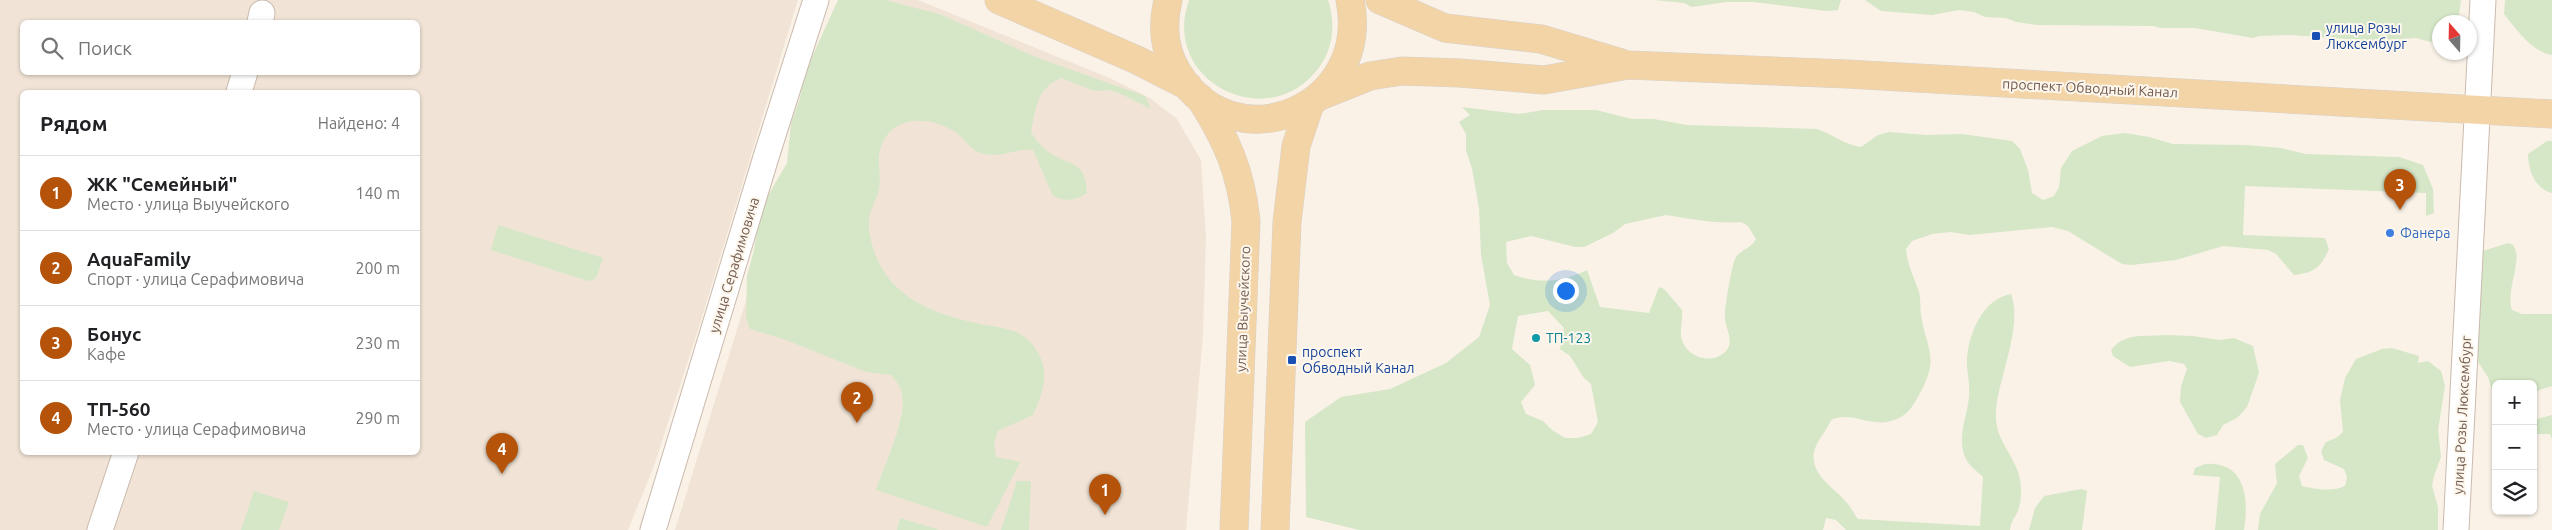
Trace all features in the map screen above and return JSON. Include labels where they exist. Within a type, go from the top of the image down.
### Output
[{"type":"main road","name":"проспект Обводный Канал","points":[[999,0],[1137,60],[1194,92],[1226,113],[1254,119],[1283,116],[1370,76],[1402,71],[1460,73],[1544,80],[1628,65],[1846,74],[2552,114]]},
{"type":"main road","name":"улица Выучейского","points":[[1168,0],[1164,29],[1168,50],[1176,69],[1220,128],[1233,157],[1243,189],[1246,221],[1234,530]]},
{"type":"main road","points":[[1275,530],[1287,222],[1296,146],[1315,100],[1343,68],[1350,52],[1353,34],[1350,0]]},
{"type":"main road","name":"проспект Обводный Канал","points":[[1380,0],[1445,28],[1542,40],[1628,65]]},
{"type":"street","name":"улица Серафимовича","points":[[653,530],[766,157],[816,0]]},
{"type":"street","name":"улица Розы Люксембург","points":[[2456,530],[2484,0]]},
{"type":"street","points":[[240,90],[244,75]]},
{"type":"street","points":[[100,530],[125,455]]},
{"type":"shaded area","points":[[0,0],[798,0],[698,330],[654,466],[628,530],[0,530]]},
{"type":"shaded area","points":[[839,0],[918,0],[1112,79],[1150,98],[1177,119],[1201,160],[1206,237],[1203,335],[1186,530],[675,530]]},
{"type":"green space","points":[[838,0],[886,0],[942,15],[1038,58],[1145,96],[1151,109],[1121,94],[1109,90],[1095,91],[1061,78],[1046,88],[1038,100],[1031,132],[1039,144],[1047,151],[1076,166],[1084,175],[1087,193],[1070,200],[1053,196],[1033,150],[1021,150],[997,155],[980,153],[952,130],[939,124],[925,121],[901,124],[884,139],[880,152],[879,190],[870,213],[869,223],[874,251],[882,269],[893,284],[907,296],[924,306],[961,319],[1009,329],[1022,335],[1032,344],[1042,362],[1044,371],[1043,388],[1033,415],[998,431],[994,443],[996,457],[1020,462],[987,527],[876,490],[894,442],[903,405],[898,384],[891,375],[866,372],[786,340],[750,329],[746,317],[747,276],[754,250],[759,211],[787,163],[791,123],[800,98],[805,72]]},
{"type":"green space","points":[[1189,0],[1328,0],[1332,16],[1332,32],[1326,56],[1322,63],[1301,85],[1277,97],[1251,98],[1226,91],[1205,77],[1190,56],[1184,30]]},
{"type":"green space","points":[[1654,0],[1841,0],[1838,10],[1826,11],[1753,2],[1726,2],[1692,7],[1684,3]]},
{"type":"green space","points":[[1865,0],[2461,0],[2459,15],[2432,15],[2432,42],[2416,38],[2374,41],[2291,35],[2259,36],[2253,38],[2195,28],[2038,25],[2016,22],[2006,18],[1985,17],[1974,12],[1959,10],[1932,15],[1881,11]]},
{"type":"green space","points":[[2505,0],[2552,0],[2552,55],[2537,49],[2519,33],[2504,14]]},
{"type":"green space","points":[[1462,107],[1519,114],[1543,110],[1596,110],[1632,119],[1654,119],[1687,125],[1817,129],[1849,144],[1861,147],[1878,135],[1889,132],[1926,135],[1962,134],[2012,141],[2020,149],[2028,170],[2032,193],[2043,200],[2054,196],[2059,187],[2061,168],[2072,151],[2102,136],[2125,133],[2173,144],[2246,145],[2281,148],[2306,154],[2399,157],[2423,165],[2433,189],[2434,213],[2426,216],[2426,193],[2245,186],[2243,235],[2325,238],[2329,249],[2320,265],[2307,272],[2294,275],[2276,254],[2268,250],[2223,246],[2176,260],[2131,265],[2122,264],[2068,231],[2052,227],[1969,235],[1951,232],[1932,234],[1912,241],[1906,249],[1909,265],[1919,292],[1921,315],[1930,355],[1929,372],[1925,382],[1910,409],[1905,415],[1897,419],[1888,422],[1871,422],[1847,417],[1831,420],[1816,446],[1814,464],[1823,479],[1848,505],[1858,519],[1980,526],[1983,477],[1966,460],[1962,442],[1969,397],[1967,355],[1977,322],[1984,312],[2000,297],[2011,294],[2014,307],[2014,321],[1996,410],[1998,429],[2016,467],[2021,484],[2020,504],[2010,530],[1846,530],[1836,520],[1826,518],[1823,530],[1359,530],[1306,517],[1305,422],[1341,397],[1390,389],[1446,363],[1479,337],[1490,305],[1481,255],[1479,208],[1472,169],[1466,150],[1466,134],[1459,122],[1470,115]],"holes":[[[1666,215],[1712,222],[1741,222],[1748,226],[1756,239],[1739,253],[1733,264],[1725,314],[1730,340],[1728,348],[1719,356],[1712,358],[1698,357],[1687,349],[1681,336],[1682,310],[1664,289],[1659,287],[1649,313],[1600,307],[1587,270],[1569,277],[1542,281],[1514,275],[1507,263],[1506,242],[1531,236],[1575,247],[1584,247],[1613,233],[1625,224]],[[1548,311],[1564,328],[1560,349],[1570,356],[1584,378],[1591,384],[1598,422],[1591,434],[1578,438],[1565,438],[1552,430],[1543,421],[1526,414],[1521,402],[1535,385],[1530,365],[1512,349],[1518,316]]]},
{"type":"green space","points":[[2547,141],[2552,141],[2552,193],[2546,191],[2537,183],[2531,172],[2528,160],[2528,154]]},
{"type":"green space","points":[[498,225],[603,258],[597,276],[593,280],[588,281],[491,250]]},
{"type":"green space","points":[[2508,243],[2513,245],[2517,258],[2510,302],[2512,310],[2522,314],[2552,314],[2552,386],[2537,392],[2537,380],[2492,380],[2492,390],[2488,377],[2476,359],[2483,251]]},
{"type":"green space","points":[[2165,335],[2193,336],[2219,340],[2234,338],[2253,346],[2259,373],[2247,407],[2237,418],[2223,425],[2217,435],[2206,438],[2198,434],[2180,402],[2181,386],[2187,369],[2184,364],[2169,361],[2130,367],[2113,356],[2111,350],[2123,340]]},
{"type":"green space","points":[[2392,348],[2419,356],[2418,363],[2428,361],[2441,371],[2445,386],[2438,430],[2441,457],[2432,486],[2438,507],[2438,530],[2258,530],[2260,514],[2277,483],[2275,464],[2298,445],[2303,445],[2308,458],[2299,476],[2302,486],[2330,489],[2345,486],[2347,477],[2344,469],[2324,460],[2321,451],[2326,442],[2336,438],[2343,432],[2340,400],[2345,378],[2356,359],[2382,349]]},
{"type":"green space","points":[[2552,415],[2552,439],[2550,434],[2537,434],[2537,419]]},
{"type":"green space","points":[[2205,464],[2219,465],[2237,475],[2245,495],[2244,530],[2215,530],[2220,477],[2193,475],[2195,468]]},
{"type":"green space","points":[[1017,481],[1031,481],[1029,530],[1001,530]]},
{"type":"green space","points":[[2081,489],[2087,491],[2082,530],[2029,530],[2035,508],[2044,496]]},
{"type":"green space","points":[[254,491],[289,502],[279,530],[241,530]]},
{"type":"green space","points":[[900,518],[940,530],[897,530]]},
{"type":"place","name":"улица Розы Люксембург","points":[[2316,36]]},
{"type":"place","name":"Бонус","points":[[2400,210]]},
{"type":"place","name":"Фанера","points":[[2390,233]]},
{"type":"place","name":"ТП-123","points":[[1536,338]]},
{"type":"place","name":"проспект Обводный Канал","points":[[1292,360]]},
{"type":"place","name":"AquaFamily","points":[[857,423]]},
{"type":"place","name":"ТП-560","points":[[502,474]]},
{"type":"place","name":"ЖК \"Семейный\"","points":[[1105,515]]}]
